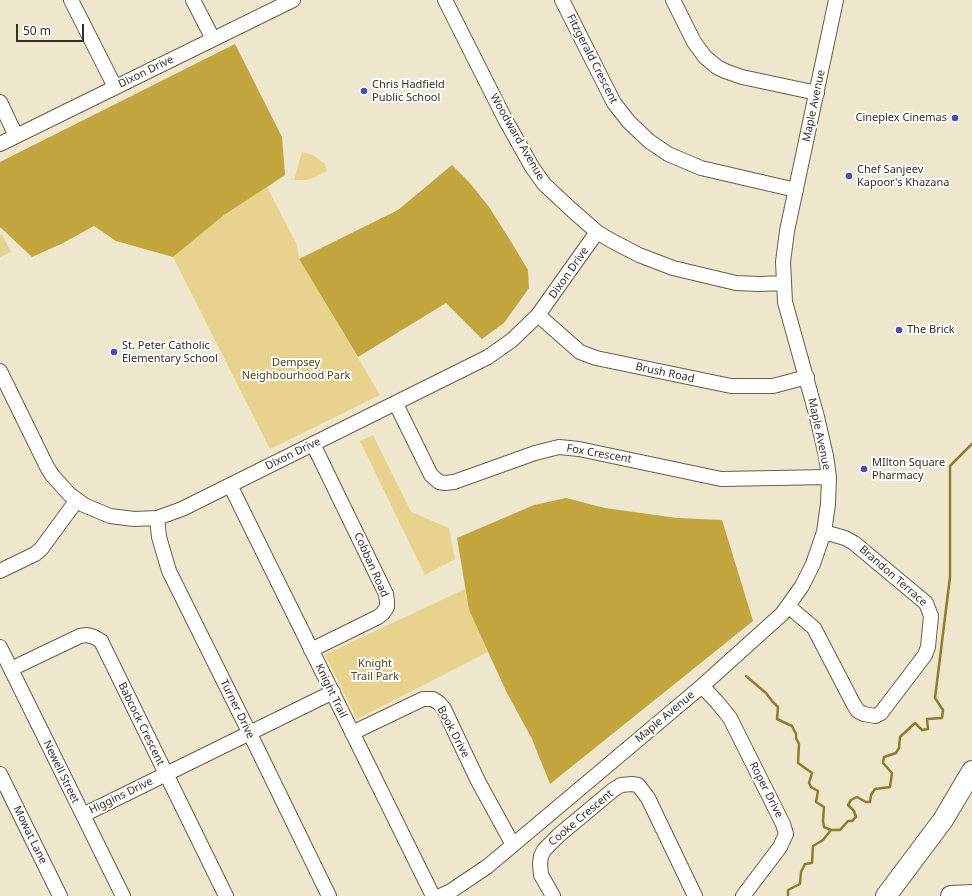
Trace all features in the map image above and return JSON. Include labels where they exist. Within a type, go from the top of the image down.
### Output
[{"type":"highway","points":[[886,896],[943,820],[972,771]]},
{"type":"highway","points":[[951,896],[972,895]]},
{"type":"street","points":[[71,0],[115,87]]},
{"type":"street","points":[[193,0],[213,39]]},
{"type":"street","name":"Dixon Drive","points":[[0,144],[293,0]]},
{"type":"street","name":"Woodward Avenue","points":[[445,0],[505,119],[532,167],[544,184],[597,232],[639,255],[684,272],[736,283],[783,283]]},
{"type":"street","name":"Fitzgerald Crescent","points":[[562,0],[614,103],[629,122],[649,141],[668,154],[701,168],[796,190]]},
{"type":"street","points":[[673,0],[696,46],[704,57],[717,67],[742,77],[816,93]]},
{"type":"street","name":"Maple Avenue","points":[[440,896],[451,891],[488,866],[702,686],[782,614],[806,579],[817,555],[824,532],[828,504],[828,477],[825,449],[807,377],[785,302],[783,283],[784,247],[836,0]]},
{"type":"street","points":[[0,102],[16,136]]},
{"type":"street","name":"Dixon Drive","points":[[0,372],[47,467],[63,488],[77,500],[102,513],[134,519],[157,518],[182,509],[488,357],[512,340],[538,315],[597,232]]},
{"type":"street","name":"Brush Road","points":[[538,315],[580,352],[588,356],[731,386],[773,386],[807,377]]},
{"type":"street","name":"Fox Crescent","points":[[396,404],[431,475],[439,482],[454,482],[559,447],[579,449],[721,479],[828,477]]},
{"type":"street","name":"Cobban Road","points":[[311,650],[378,616],[387,607],[386,594],[313,444]]},
{"type":"street","name":"Knight Trail","points":[[230,485],[433,896]]},
{"type":"street","points":[[0,571],[31,556],[41,549],[77,500]]},
{"type":"street","name":"Turner Drive","points":[[157,518],[161,544],[169,571],[329,896]]},
{"type":"street","name":"Brandon Terrace","points":[[788,606],[814,628],[854,705],[858,711],[864,714],[875,716],[881,713],[925,655],[928,647],[931,616],[930,608],[926,603],[854,543],[845,538],[824,532]]},
{"type":"street","name":"Babcock Crescent","points":[[11,669],[80,636],[87,635],[101,641],[226,896]]},
{"type":"street","name":"Newell Street","points":[[0,647],[123,896]]},
{"type":"street","name":"Roper Drive","points":[[702,686],[718,702],[730,718],[783,824],[786,834],[780,847],[743,896]]},
{"type":"street","name":"Higgins Drive","points":[[83,815],[333,692]]},
{"type":"street","name":"Book Drive","points":[[352,733],[423,699],[433,699],[439,703],[444,709],[478,781],[513,845]]},
{"type":"street","name":"Mowat Lane","points":[[0,774],[60,896]]},
{"type":"street","name":"Cooke Crescent","points":[[552,896],[541,875],[540,864],[541,856],[544,850],[558,836],[613,790],[621,785],[632,784],[638,786],[648,798],[695,896]]},
{"type":"green space","points":[[302,152],[313,155],[325,164],[327,171],[309,180],[294,180]]},
{"type":"green space","name":"Dempsey Neighbourhood Park","points":[[267,187],[297,245],[299,259],[380,395],[270,449],[173,257],[224,215]]},
{"type":"green space","points":[[2,234],[11,252],[0,257],[0,235]]},
{"type":"green space","points":[[373,435],[411,512],[449,528],[455,559],[425,575],[360,441]]},
{"type":"green space","name":"Knight Trail Park","points":[[465,589],[469,610],[488,652],[357,719],[325,655]]},
{"type":"shaded area","points":[[235,44],[282,137],[285,175],[224,215],[173,257],[116,241],[94,226],[61,244],[32,257],[0,227],[0,162]]},
{"type":"shaded area","points":[[452,165],[469,182],[489,207],[510,240],[528,270],[529,288],[504,323],[482,339],[446,303],[358,357],[299,259],[398,210]]},
{"type":"shaded area","points":[[566,498],[605,508],[677,518],[722,520],[753,621],[550,784],[532,739],[506,691],[469,610],[457,538],[534,505]]},
{"type":"waterway","points":[[788,896],[788,890],[800,884],[801,872],[805,864],[812,863],[813,846],[823,840],[831,830],[840,830],[848,821],[852,821],[856,817],[854,811],[848,805],[851,800],[857,797],[866,802],[870,802],[871,795],[875,789],[890,787],[892,773],[883,763],[884,757],[896,753],[899,748],[900,737],[915,723],[922,730],[928,729],[927,719],[942,718],[943,710],[935,698],[950,577],[950,466],[972,444]]},
{"type":"waterway","points":[[746,676],[766,693],[778,707],[777,719],[792,726],[799,744],[798,763],[812,773],[809,783],[811,787],[818,791],[816,802],[824,807],[824,827],[831,830]]},
{"type":"place","name":"Chris Hadfield Public School","points":[[364,91]]},
{"type":"place","name":"Cineplex Cinemas","points":[[955,118]]},
{"type":"place","name":"Chef Sanjeev Kapoor's Khazana","points":[[849,176]]},
{"type":"place","name":"The Brick","points":[[899,330]]},
{"type":"place","name":"St. Peter Catholic Elementary School","points":[[114,352]]},
{"type":"place","name":"MIlton Square Pharmacy","points":[[864,469]]}]
